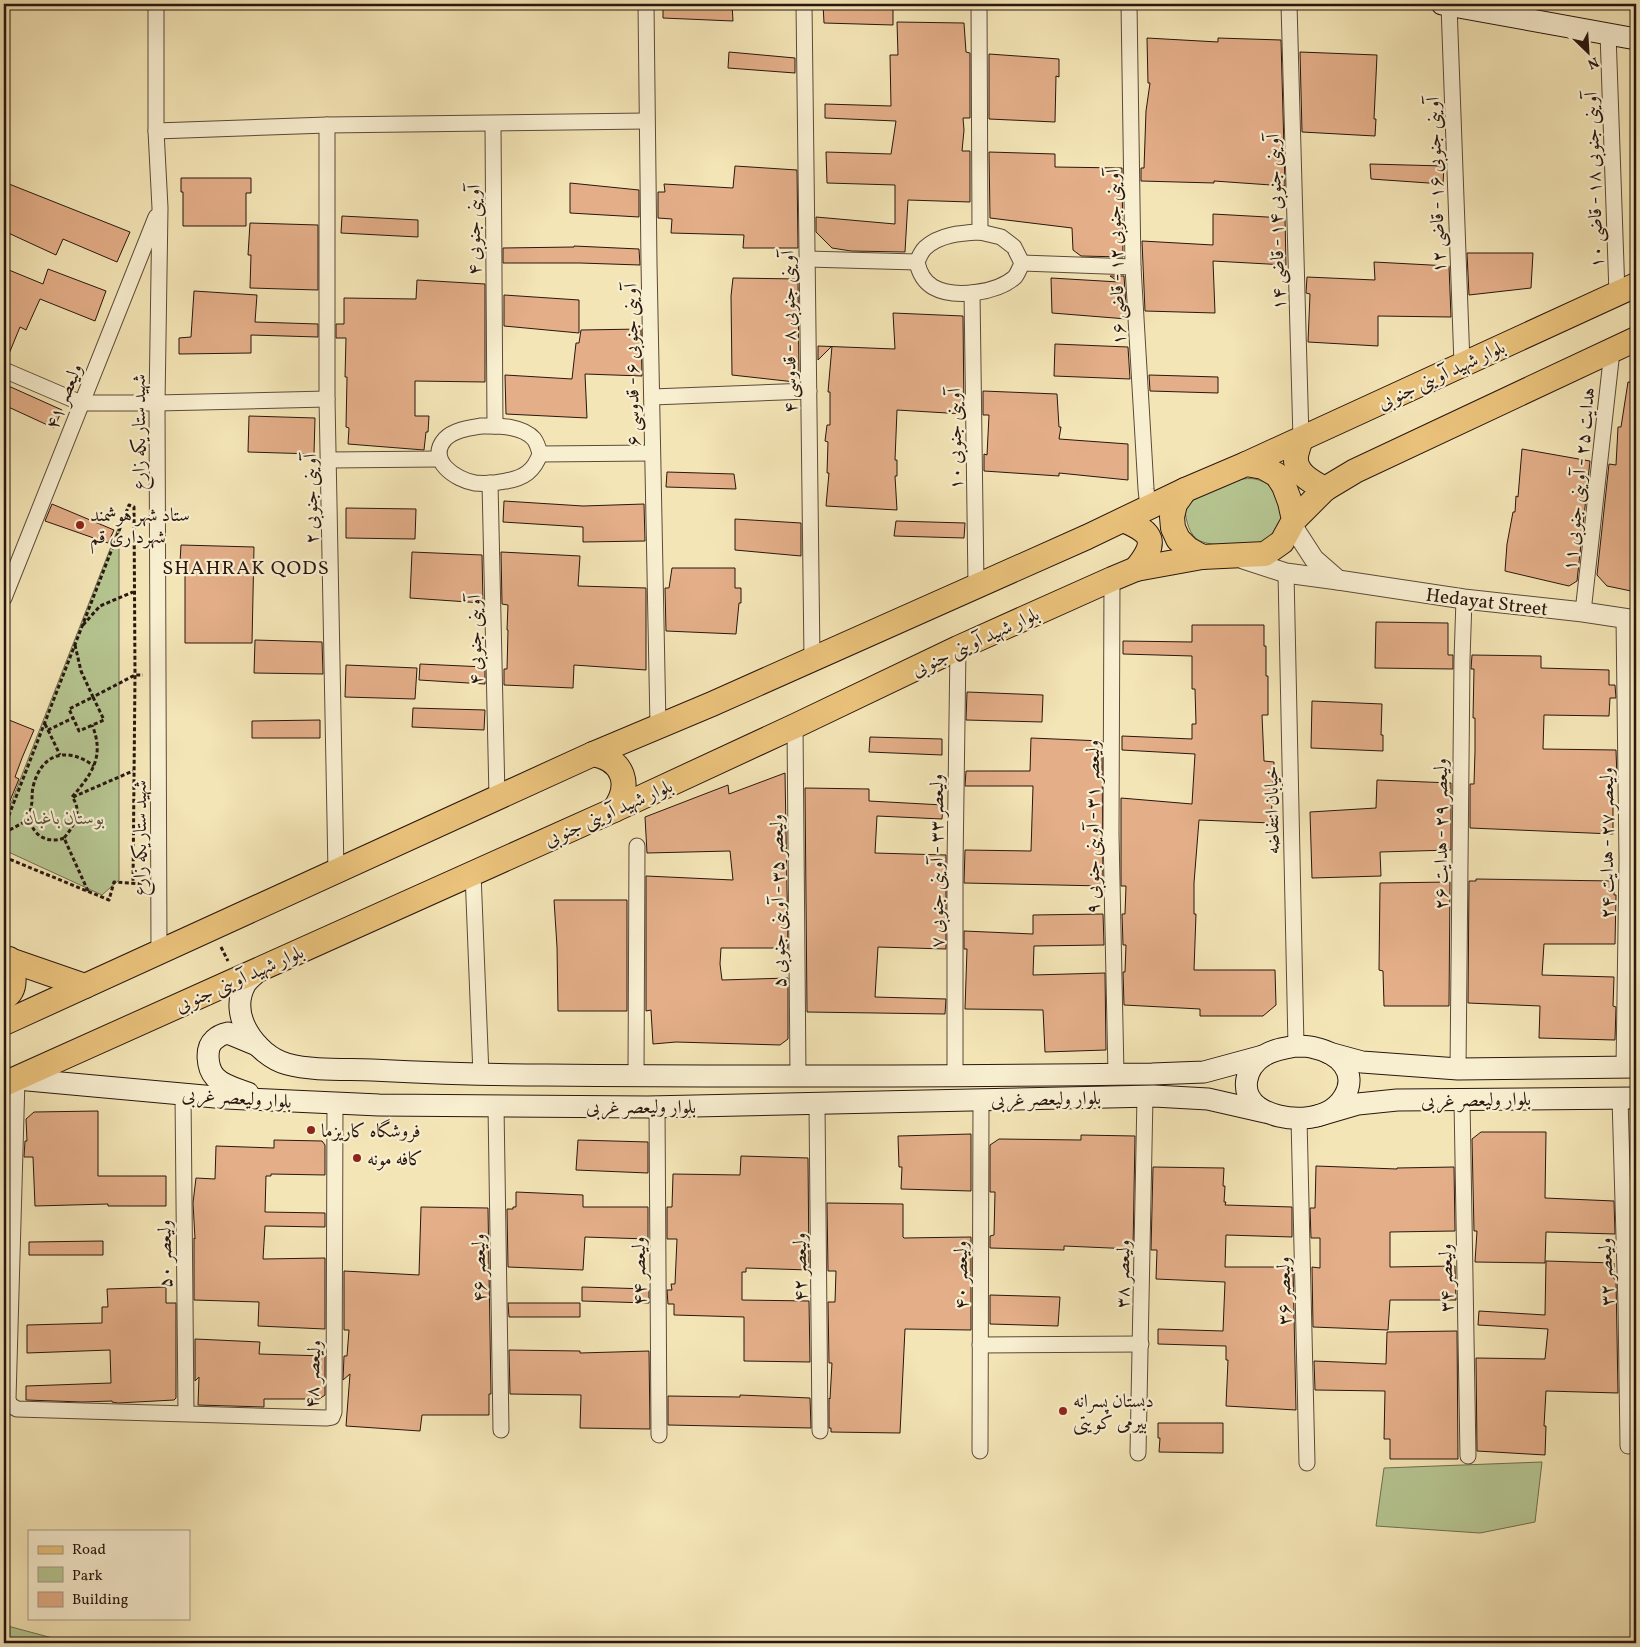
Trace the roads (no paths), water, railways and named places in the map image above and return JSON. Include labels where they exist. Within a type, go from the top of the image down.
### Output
[{"type":"main road","points":[[1446,4],[1636,38]]},
{"type":"main road","name":"بلوار شهید آوینی جنوبی","points":[[1246,464],[1626,290]]},
{"type":"main road","points":[[1185,490],[1176,504],[1172,517],[1173,528],[1178,539],[1188,549],[1202,556],[1264,554],[1282,542],[1293,522],[1325,488],[1355,471],[1636,339]]},
{"type":"main road","points":[[1301,439],[1296,458],[1301,472],[1313,483],[1325,488]]},
{"type":"main road","points":[[13,1019],[497,797],[812,659],[1246,464],[1263,467],[1277,475],[1284,486],[1290,502],[1293,522]]},
{"type":"main road","points":[[1123,520],[1141,527],[1148,535],[1150,547],[1136,569]]},
{"type":"main road","name":"بلوار شهید آوینی جنوبی","points":[[10,1081],[614,810],[958,648],[1112,579],[1136,569],[1202,556]]},
{"type":"main road","points":[[593,754],[604,756],[613,762],[620,770],[624,780],[624,791],[621,801],[614,810]]},
{"type":"main road","points":[[6,958],[84,986]]},
{"type":"main road","points":[[4,998],[7,997],[12,988],[14,978],[13,970],[6,958]]},
{"type":"main road","name":"بلوار ولیعصر غربی","points":[[260,969],[247,982],[240,1002],[244,1027],[268,1055],[288,1064],[316,1068],[481,1075],[1116,1074],[1204,1072],[1263,1056]]},
{"type":"main road","points":[[259,1046],[228,1033],[220,1035],[212,1041],[208,1051],[209,1062],[215,1078],[225,1084],[270,1101]]},
{"type":"main road","points":[[1296,1046],[1314,1047],[1330,1053],[1342,1062],[1349,1074],[1349,1086],[1344,1098],[1332,1109],[1308,1117],[1281,1118],[1266,1112],[1253,1103],[1246,1091],[1246,1079],[1251,1066],[1263,1056],[1278,1049],[1296,1046]]},
{"type":"main road","name":"بلوار ولیعصر غربی","points":[[1330,1053],[1362,1062],[1458,1069],[1630,1067]]},
{"type":"main road","name":"بلوار ولیعصر غربی","points":[[10,1081],[270,1101],[379,1104],[657,1107],[1146,1096],[1208,1098],[1266,1112]]},
{"type":"main road","name":"بلوار ولیعصر غربی","points":[[1308,1117],[1358,1104],[1397,1100],[1628,1098]]},
{"type":"street","name":"شهید ستار یکه زارع","points":[[156,4],[156,131],[160,208],[157,403],[159,951]]},
{"type":"street","name":"آوینی جنوبی ۶ - قدوسی ۶","points":[[646,4],[646,121],[658,726]]},
{"type":"street","name":"آوینی جنوبی ۸ - قدوسی ۴","points":[[804,4],[812,659]]},
{"type":"street","points":[[979,4],[980,232]]},
{"type":"street","name":"آوینی جنوبی ۱۲ - قاضی ۱۶","points":[[1129,4],[1133,267],[1148,508]]},
{"type":"street","name":"آوینی جنوبی ۱۴ - قاضی ۱۴","points":[[1289,4],[1301,439]]},
{"type":"street","name":"آوینی جنوبی ۱۶ - قاضی ۱۲","points":[[1446,4],[1462,364]]},
{"type":"street","name":"آوینی جنوبی ۱۸ - قاضی ۱۰","points":[[1608,33],[1626,290]]},
{"type":"street","points":[[156,131],[326,125],[646,121]]},
{"type":"street","name":"آوینی جنوبی ۴","points":[[493,124],[495,426]]},
{"type":"street","name":"آوینی جنوبی ۲","points":[[326,125],[328,399],[336,872]]},
{"type":"street","name":"ولیعصر ۴۱","points":[[4,598],[160,208]]},
{"type":"street","points":[[980,232],[1001,237],[1014,247],[1022,263],[1016,275],[1005,284],[972,293],[948,292],[934,287],[924,280],[918,272],[917,262],[925,248],[943,237],[961,233],[980,232]]},
{"type":"street","points":[[807,259],[917,262]]},
{"type":"street","points":[[1022,263],[1133,267]]},
{"type":"street","name":"آوینی جنوبی ۱۰","points":[[972,293],[976,585]]},
{"type":"street","name":"هدایت ۲۵ - آوینی جنوبی ۱۱","points":[[1583,612],[1612,351]]},
{"type":"street","points":[[4,370],[81,403],[328,399]]},
{"type":"street","points":[[652,397],[809,391]]},
{"type":"street","points":[[495,426],[524,432],[535,440],[540,454],[536,466],[524,476],[490,483],[476,483],[456,476],[445,468],[439,459],[441,445],[446,438],[457,431],[468,428],[495,426]]},
{"type":"street","points":[[540,454],[652,452]]},
{"type":"street","points":[[329,460],[439,459]]},
{"type":"street","name":"آوینی جنوبی ۴","points":[[490,483],[497,797]]},
{"type":"street","points":[[1293,522],[1314,560],[1338,580]]},
{"type":"street","name":"Hedayat Street","points":[[1234,556],[1286,572],[1464,599],[1630,619]]},
{"type":"street","name":"خیابان انتفاضه","points":[[1286,572],[1296,1046]]},
{"type":"street","name":"ولیعصر ۳۱ - آوینی جنوبی ۹","points":[[1112,579],[1111,834],[1116,1074]]},
{"type":"street","name":"ولیعصر ۲۹ - هدایت ۲۶","points":[[1458,1069],[1461,680],[1464,599]]},
{"type":"street","name":"ولیعصر ۲۷ - هدایت ۲۴","points":[[1630,619],[1632,861],[1630,1067]]},
{"type":"street","name":"ولیعصر ۳۳ - آوینی جنوبی ۷","points":[[956,1075],[955,866],[958,648]]},
{"type":"street","name":"ولیعصر ۳۵ - آوینی جنوبی ۵","points":[[795,726],[798,1076]]},
{"type":"street","points":[[636,1076],[637,846]]},
{"type":"street","points":[[473,873],[481,1075]]},
{"type":"street","name":"ولیعصر ۴۸","points":[[10,1081],[8,1400],[10,1405],[17,1409],[332,1417],[334,1412],[335,1102]]},
{"type":"street","name":"ولیعصر ۵۰","points":[[183,1094],[186,1413]]},
{"type":"street","name":"ولیعصر ۳۸","points":[[1138,1453],[1146,1096]]},
{"type":"street","name":"ولیعصر ۳۲","points":[[1628,1098],[1631,1306],[1628,1446]]},
{"type":"street","name":"ولیعصر ۴۰","points":[[980,1100],[980,1451]]},
{"type":"street","name":"ولیعصر ۳۴","points":[[1462,1100],[1468,1456]]},
{"type":"street","name":"ولیعصر ۴۲","points":[[817,1103],[820,1431]]},
{"type":"street","name":"ولیعصر ۴۶","points":[[496,1106],[501,1430]]},
{"type":"street","name":"ولیعصر ۴۴","points":[[657,1107],[659,1435]]},
{"type":"street","name":"ولیعصر ۳۶","points":[[1307,1463],[1308,1117]]},
{"type":"street","points":[[980,1345],[1141,1344]]},
{"type":"place","name":"ستاد شهر هوشمند شهرداری قم","points":[[80,525]]},
{"type":"place","name":"فروشگاه کاریزما","points":[[311,1130]]},
{"type":"place","name":"کافه مونه","points":[[357,1158]]},
{"type":"place","name":"دبستان پسرانه بیرمی کویتی","points":[[1063,1411]]},
{"type":"district","name":"SHAHRAK QODS","points":[[246,567]]},
{"type":"park label","name":"بوستان باغبان","points":[[64,817]]}]
